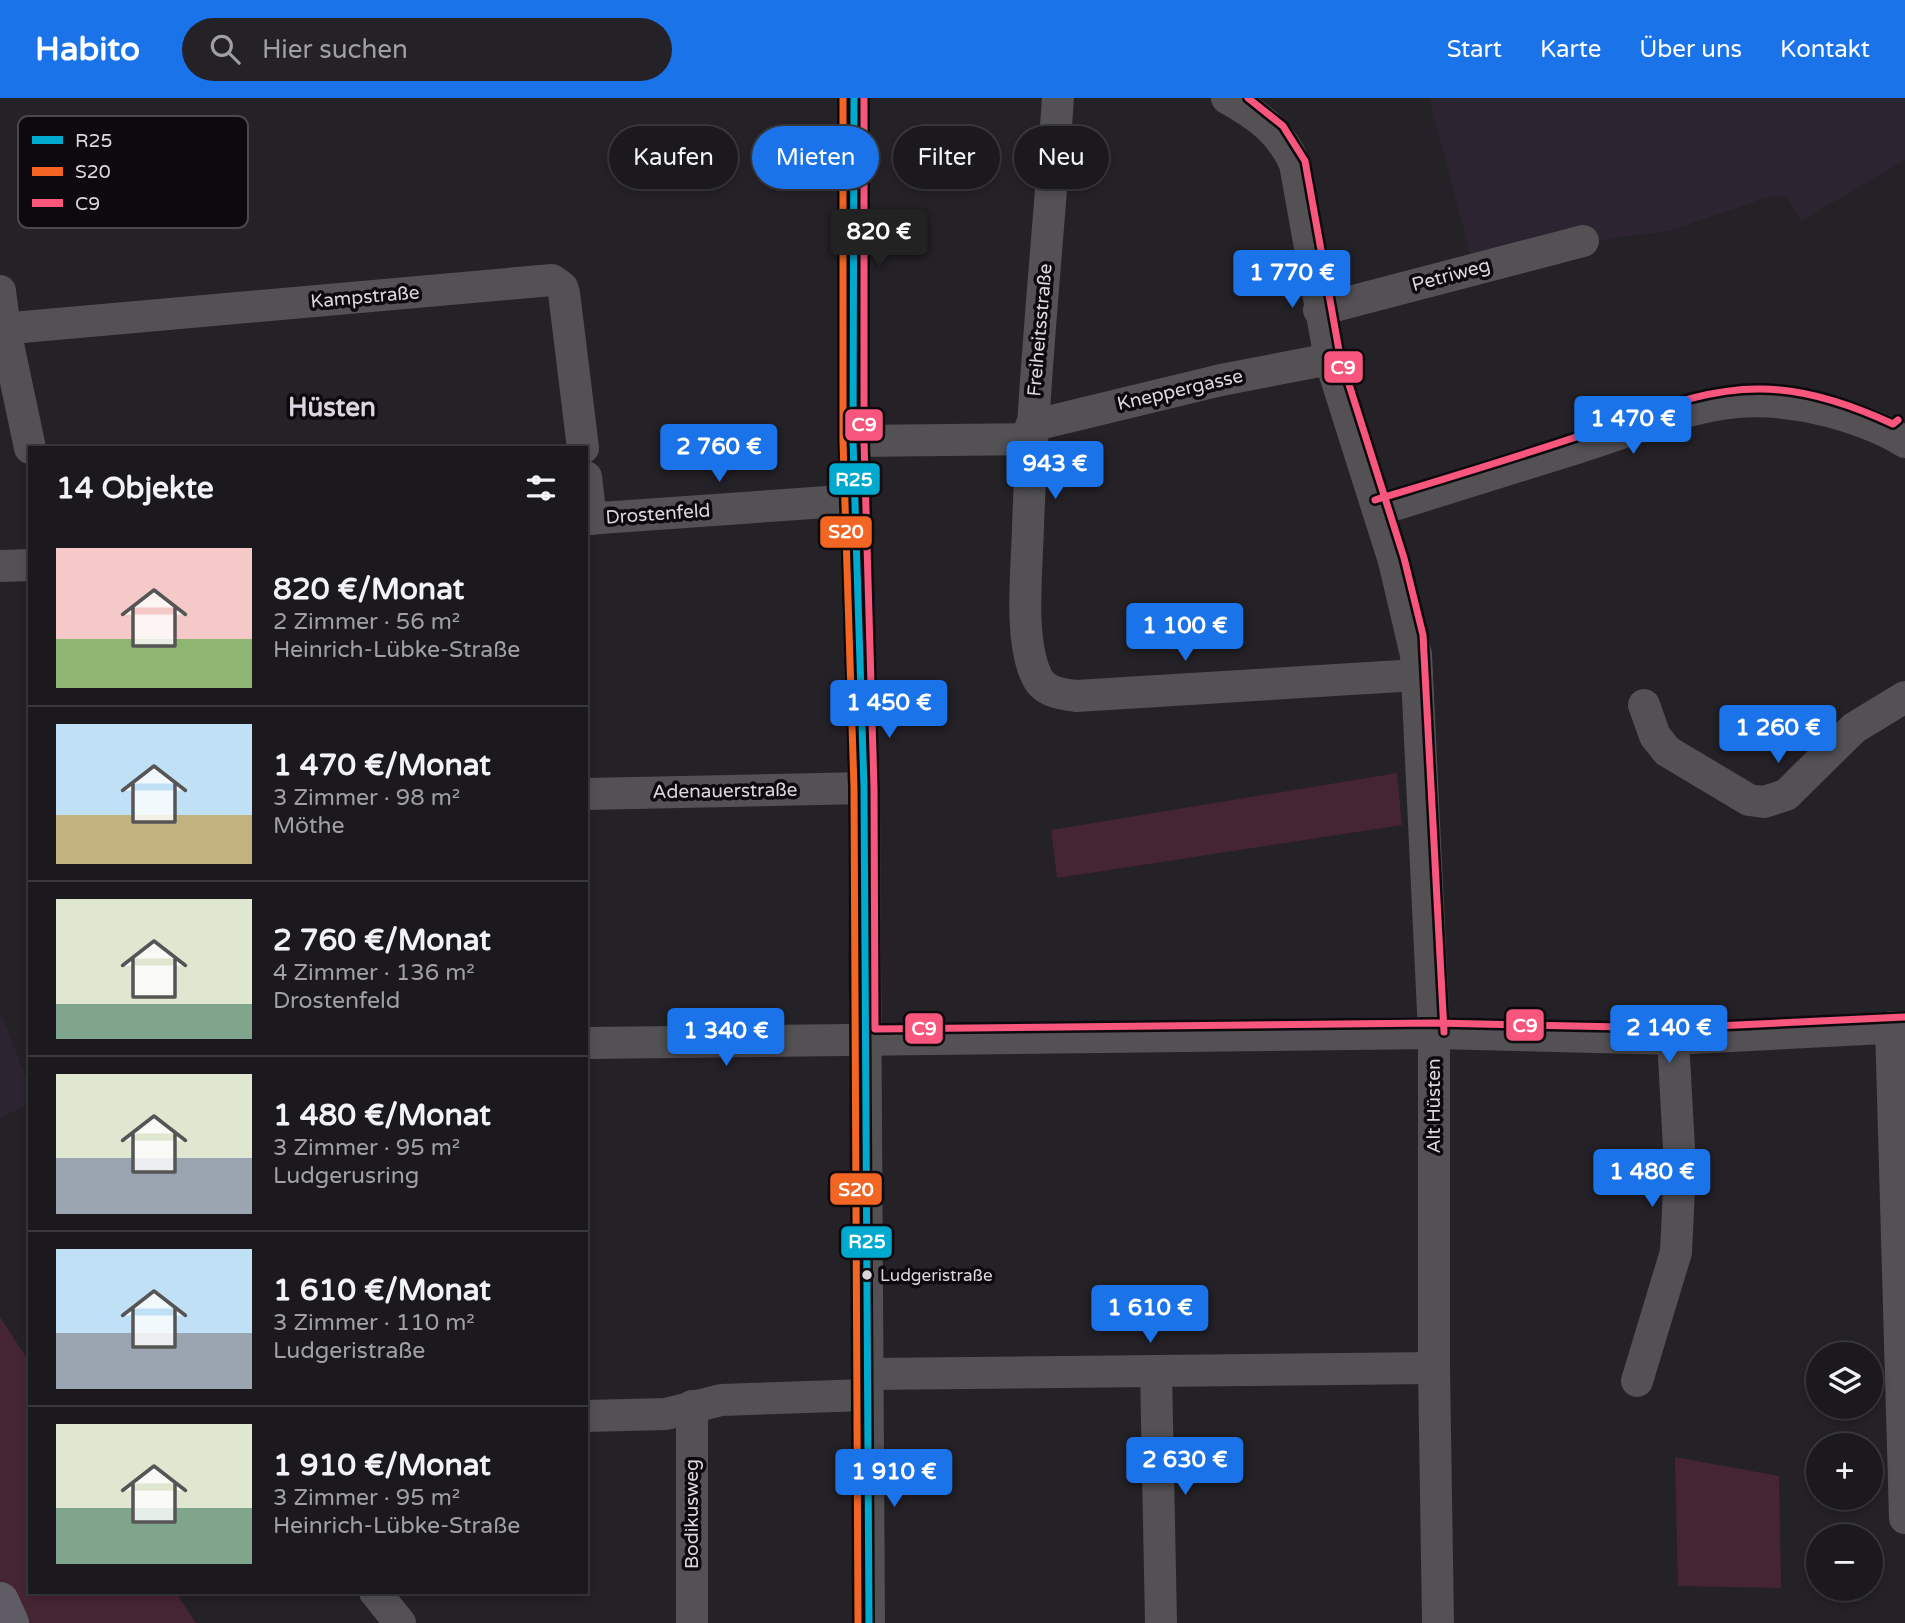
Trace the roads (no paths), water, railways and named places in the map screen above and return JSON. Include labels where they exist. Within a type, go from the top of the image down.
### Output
[{"type":"main road","points":[[0,1601],[10,1623]]},
{"type":"street","points":[[854,98],[853,441],[864,788],[869,1623]]},
{"type":"street","name":"Freiheitsstraße","points":[[1058,98],[1050,229],[1031,433],[1027,560],[1029,650],[1036,677],[1050,691],[1076,696],[1417,675]]},
{"type":"street","name":"Alt Hüsten","points":[[1227,98],[1268,122],[1280,136],[1295,164],[1319,310],[1330,359],[1401,587],[1417,675],[1434,1033],[1434,1368],[1438,1623]]},
{"type":"street","name":"Petriweg","points":[[1319,310],[1583,241]]},
{"type":"street","name":"Kampstraße","points":[[2,329],[552,281],[562,287],[564,293],[583,446]]},
{"type":"street","points":[[0,291],[2,329],[30,446]]},
{"type":"street","name":"Kneppergasse","points":[[853,441],[1031,433],[1221,380],[1330,359]]},
{"type":"street","points":[[1378,510],[1592,443],[1665,416],[1737,401],[1777,401],[1823,410],[1902,435]]},
{"type":"street","name":"Drostenfeld","points":[[589,519],[855,500]]},
{"type":"street","points":[[0,566],[28,565]]},
{"type":"street","points":[[1644,705],[1655,736],[1667,751],[1749,800],[1764,802],[1786,795],[1854,728],[1905,697]]},
{"type":"street","name":"Adenauerstraße","points":[[588,794],[864,788]]},
{"type":"street","points":[[588,1043],[1434,1033],[1673,1039],[1898,1027],[1905,1518]]},
{"type":"street","points":[[1637,1381],[1676,1252],[1680,1167],[1673,1039]]},
{"type":"street","points":[[588,1416],[666,1414],[721,1400],[867,1385],[1156,1371],[1434,1368]]},
{"type":"street","points":[[1156,1371],[1161,1623]]},
{"type":"street","name":"Bodikusweg","points":[[692,1406],[692,1623]]},
{"type":"street","points":[[377,1594],[400,1623]]},
{"type":"place","name":"Ludgeristraße","points":[[867,1275]]},
{"type":"district","name":"Hüsten","points":[[332,407]]}]
